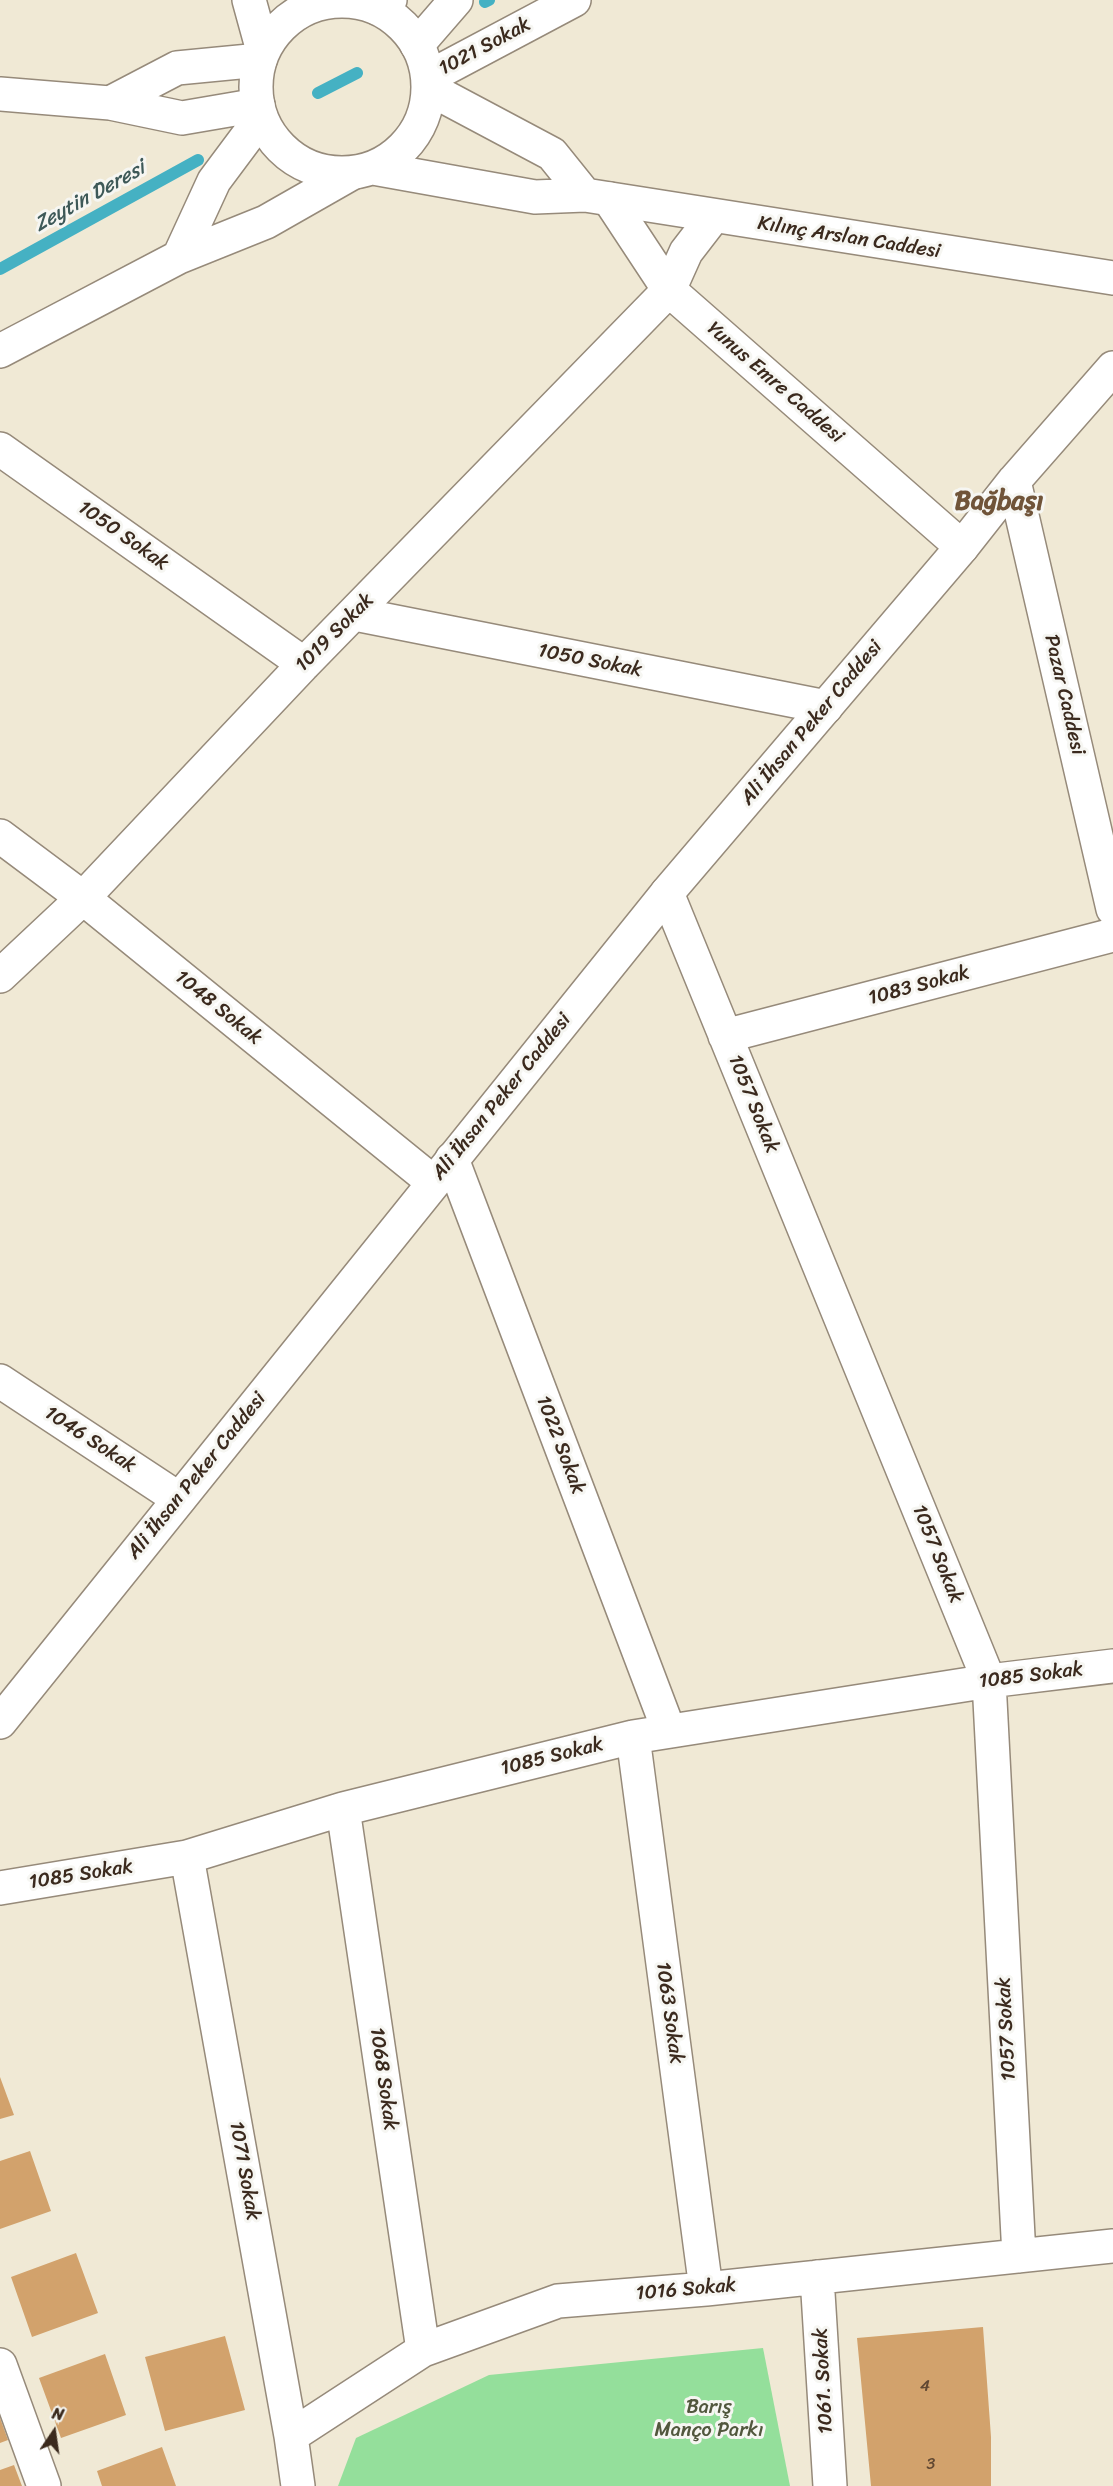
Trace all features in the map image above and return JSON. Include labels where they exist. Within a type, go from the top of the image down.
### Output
[{"type":"street","points":[[249,0],[261,56]]},
{"type":"street","points":[[417,45],[456,0]]},
{"type":"street","name":"1021 Sokak","points":[[428,82],[573,0]]},
{"type":"street","points":[[0,351],[179,257],[266,222],[362,170],[393,157],[410,141],[422,122],[428,100],[428,82],[423,55],[417,45],[396,19],[369,2],[333,1],[310,6],[291,17],[274,33],[261,56],[256,73],[256,96],[259,111],[272,138],[287,154],[307,166],[328,172],[362,170]]},
{"type":"street","points":[[110,103],[177,68],[261,56]]},
{"type":"street","points":[[428,82],[552,154],[597,197]]},
{"type":"street","points":[[0,94],[110,103],[182,118],[259,111]]},
{"type":"street","points":[[179,257],[214,181],[259,111]]},
{"type":"street","name":"Kılınç Arslan Caddesi","points":[[362,170],[535,197],[597,197],[1113,278]]},
{"type":"street","name":"Yunus Emre Caddesi","points":[[597,197],[669,290],[962,547]]},
{"type":"street","name":"1019 Sokak","points":[[0,976],[83,898],[304,664],[669,290],[686,252],[713,217]]},
{"type":"street","name":"Ali İhsan Peker Caddesi","points":[[0,1722],[667,893],[962,547],[1014,481],[1113,368]]},
{"type":"street","name":"1050 Sokak","points":[[0,449],[304,664]]},
{"type":"street","name":"Pazar Caddesi","points":[[1014,481],[1113,909]]},
{"type":"street","name":"1050 Sokak","points":[[355,614],[826,707]]},
{"type":"street","name":"1048 Sokak","points":[[0,836],[443,1171]]},
{"type":"street","name":"1057 Sokak","points":[[667,893],[988,1681],[1019,2256]]},
{"type":"street","name":"1083 Sokak","points":[[725,1036],[1113,935]]},
{"type":"street","name":"1022 Sokak","points":[[443,1171],[669,1731]]},
{"type":"street","name":"1046 Sokak","points":[[1,1383],[179,1498]]},
{"type":"street","name":"1085 Sokak","points":[[0,1888],[187,1857],[343,1809],[633,1737],[988,1681],[1113,1666]]},
{"type":"street","name":"1063 Sokak","points":[[633,1737],[706,2289]]},
{"type":"street","name":"1068 Sokak","points":[[343,1809],[423,2350]]},
{"type":"street","name":"1071 Sokak","points":[[187,1857],[298,2486]]},
{"type":"street","name":"1016 Sokak","points":[[291,2436],[423,2350],[558,2301],[706,2289],[1113,2246]]},
{"type":"street","name":"1061. Sokak","points":[[818,2277],[830,2486]]},
{"type":"street","points":[[0,2365],[44,2486]]},
{"type":"green space","name":"Barış Manço Parkı","points":[[763,2348],[790,2486],[338,2486],[356,2438],[489,2375]]},
{"type":"building","points":[[0,2077],[14,2115],[0,2119]]},
{"type":"building","points":[[30,2151],[51,2211],[0,2229],[0,2161]]},
{"type":"building","points":[[76,2253],[98,2313],[32,2337],[11,2277]]},
{"type":"building","points":[[983,2327],[991,2437],[991,2486],[871,2486],[857,2338]]},
{"type":"building","points":[[225,2336],[245,2410],[165,2431],[145,2357]]},
{"type":"building","points":[[105,2354],[126,2415],[61,2438],[39,2378]]},
{"type":"building","points":[[0,2418],[8,2440],[0,2443]]},
{"type":"building","points":[[162,2447],[176,2486],[102,2486],[97,2471]]},
{"type":"building","points":[[14,2465],[22,2486],[0,2486],[0,2470]]},
{"type":"waterway","name":"Zeytin Deresi","points":[[485,2],[489,0]]},
{"type":"waterway","name":"Zeytin Deresi","points":[[318,93],[357,73]]},
{"type":"waterway","name":"Zeytin Deresi","points":[[0,269],[198,160]]},
{"type":"district","name":"Bağbaşı","points":[[999,502]]}]
